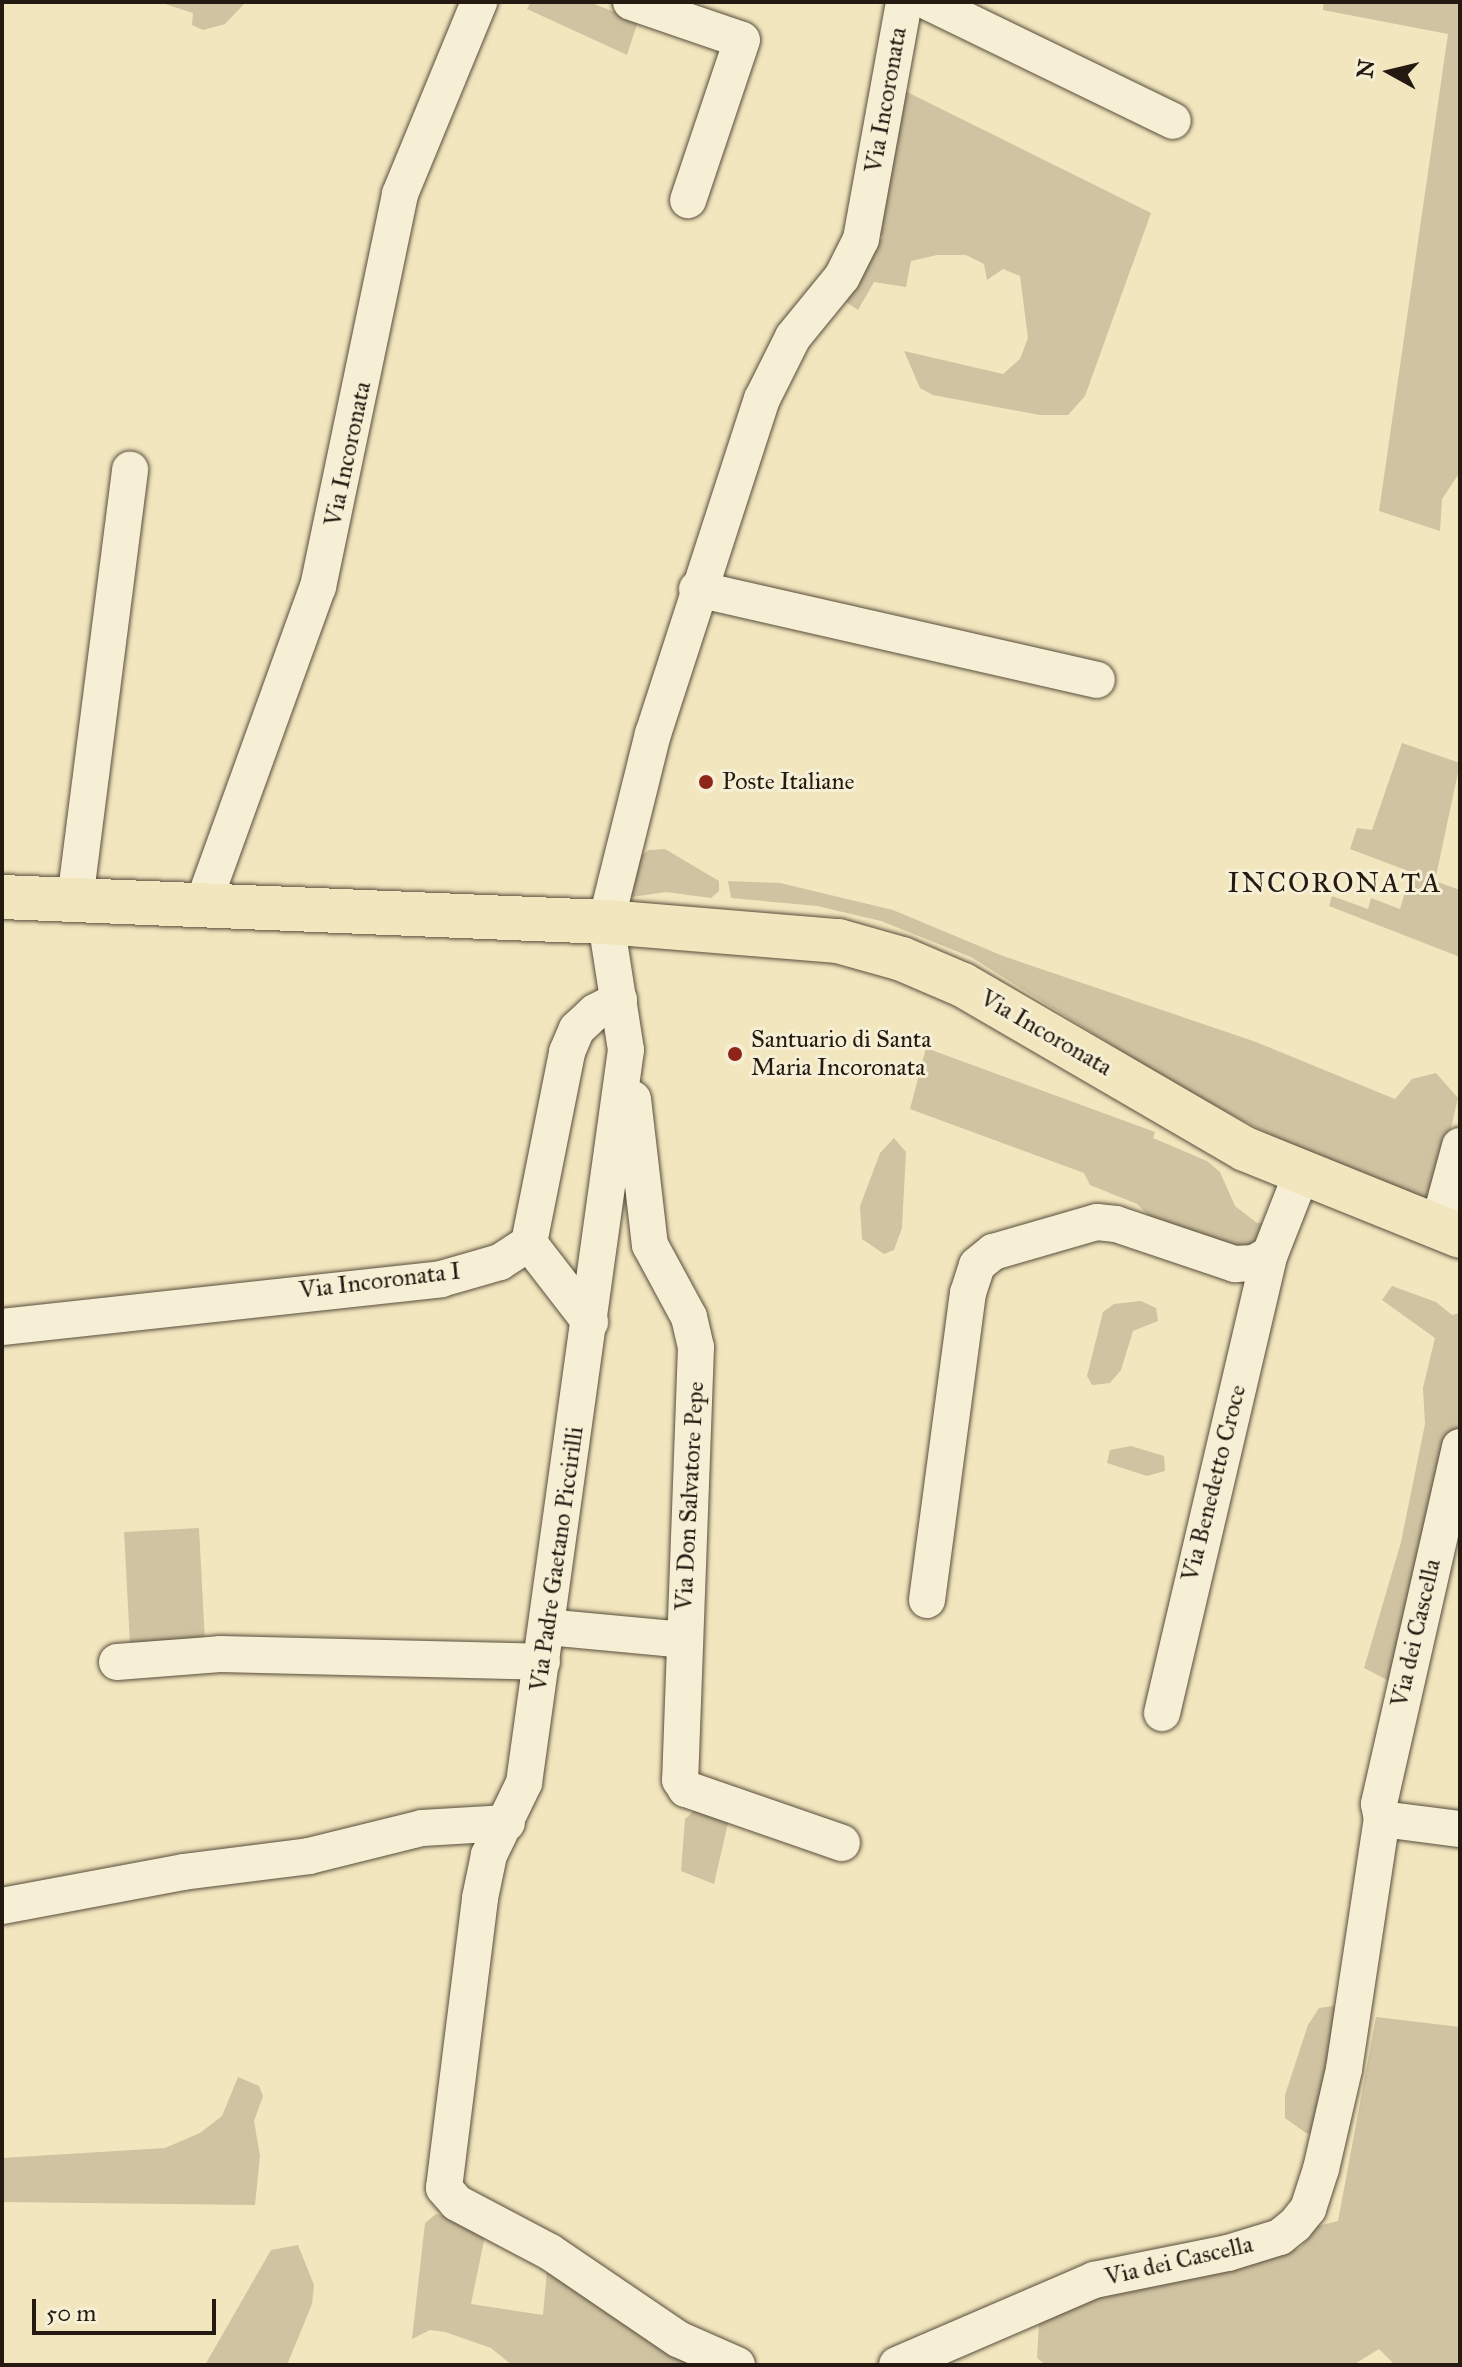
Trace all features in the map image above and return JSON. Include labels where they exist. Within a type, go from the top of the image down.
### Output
[{"type":"main road","name":"Via Incoronata","points":[[2,897],[606,922],[792,935],[902,959],[1025,1018],[1245,1149],[1301,1175],[1449,1231]]},
{"type":"street","name":"Via Incoronata","points":[[203,904],[318,587],[400,194],[479,2]]},
{"type":"street","points":[[631,2],[742,40],[688,200]]},
{"type":"street","name":"Via Incoronata","points":[[606,922],[653,734],[697,589],[762,399],[793,337],[842,277],[861,239],[904,2]]},
{"type":"street","name":"Via Incoronata","points":[[928,2],[1173,121]]},
{"type":"street","points":[[75,900],[130,470]]},
{"type":"street","points":[[697,589],[1097,680]]},
{"type":"street","name":"Via Padre Gaetano Piccirilli","points":[[606,922],[626,1050],[524,1783],[489,1855],[480,1898],[444,2188],[457,2203],[550,2252],[678,2339],[737,2365]]},
{"type":"street","points":[[590,1322],[529,1243],[567,1052],[577,1029],[619,1000]]},
{"type":"street","name":"Via Don Salvatore Pepe","points":[[626,1050],[650,1245],[689,1317],[696,1347],[680,1780],[686,1789],[842,1843]]},
{"type":"street","points":[[1449,1231],[1460,1146]]},
{"type":"street","name":"Via Benedetto Croce","points":[[1162,1713],[1270,1254],[1301,1175]]},
{"type":"street","points":[[927,1600],[968,1293],[977,1265],[993,1252],[1097,1222],[1116,1224],[1235,1264],[1254,1263],[1270,1254]]},
{"type":"street","name":"Via Incoronata I","points":[[2,1327],[441,1279],[500,1262],[529,1243]]},
{"type":"street","name":"Via dei Cascella","points":[[897,2365],[1094,2280],[1228,2253],[1280,2237],[1308,2209],[1321,2169],[1344,2069],[1382,1819],[1379,1804],[1388,1751],[1460,1447]]},
{"type":"street","points":[[547,1627],[684,1640]]},
{"type":"street","points":[[117,1662],[220,1654],[542,1662]]},
{"type":"street","points":[[1382,1819],[1460,1829]]},
{"type":"street","points":[[2,1906],[183,1872],[309,1856],[422,1828],[507,1823]]},
{"type":"shaded area","points":[[159,2],[246,2],[225,24],[203,30],[192,25],[193,13]]},
{"type":"shaded area","points":[[531,2],[589,2],[638,21],[627,55],[527,9]]},
{"type":"shaded area","points":[[1324,2],[1460,2],[1460,472],[1442,499],[1440,531],[1379,511],[1448,34],[1323,10]]},
{"type":"shaded area","points":[[901,89],[1151,213],[1085,396],[1068,415],[1040,415],[933,395],[920,388],[904,351],[1003,374],[1020,359],[1028,338],[1020,276],[1003,269],[987,280],[984,264],[966,255],[937,255],[911,261],[906,287],[874,282],[858,310],[846,302],[868,254],[883,237],[877,233]]},
{"type":"shaded area","points":[[1402,743],[1460,763],[1435,881],[1460,890],[1460,957],[1329,906],[1332,896],[1368,909],[1371,898],[1400,909],[1411,872],[1350,849],[1357,828],[1372,830]]},
{"type":"shaded area","points":[[665,849],[719,881],[719,891],[711,898],[666,892],[625,898],[629,864],[649,850]]},
{"type":"shaded area","points":[[728,881],[780,883],[893,910],[1003,956],[1256,1042],[1395,1099],[1412,1079],[1436,1073],[1458,1098],[1432,1208],[1307,1154],[1179,1087],[971,957],[881,921],[817,906],[731,898]]},
{"type":"shaded area","points":[[926,1048],[1155,1132],[1153,1138],[1207,1161],[1220,1172],[1235,1206],[1257,1223],[1274,1222],[1260,1257],[1154,1221],[1137,1204],[1090,1185],[1084,1173],[910,1109]]},
{"type":"shaded area","points":[[894,1138],[906,1152],[902,1228],[894,1250],[884,1254],[862,1239],[860,1206],[880,1153]]},
{"type":"shaded area","points":[[1392,1286],[1436,1302],[1452,1315],[1460,1313],[1460,1430],[1391,1682],[1364,1668],[1401,1542],[1425,1424],[1423,1388],[1435,1338],[1382,1300]]},
{"type":"shaded area","points":[[1141,1301],[1156,1308],[1158,1321],[1133,1331],[1121,1370],[1110,1383],[1092,1385],[1087,1376],[1103,1312],[1114,1304]]},
{"type":"shaded area","points":[[1131,1446],[1164,1456],[1165,1471],[1147,1476],[1107,1463],[1110,1450]]},
{"type":"shaded area","points":[[199,1528],[205,1640],[130,1644],[124,1532]]},
{"type":"shaded area","points":[[696,1809],[721,1815],[728,1823],[714,1884],[681,1871],[685,1819]]},
{"type":"shaded area","points":[[1319,2008],[1346,2008],[1319,2134],[1306,2133],[1285,2118],[1285,2095],[1308,2025]]},
{"type":"shaded area","points":[[1376,2017],[1460,2027],[1460,2365],[1395,2365],[1379,2349],[1353,2365],[1046,2365],[1037,2358],[1039,2324],[1057,2307],[1300,2248],[1318,2226],[1338,2221]]},
{"type":"shaded area","points":[[238,2077],[259,2086],[263,2096],[254,2121],[260,2156],[255,2205],[2,2202],[2,2158],[165,2148],[200,2133],[222,2116]]},
{"type":"shaded area","points":[[436,2214],[487,2226],[471,2304],[543,2315],[548,2259],[715,2365],[512,2365],[491,2348],[445,2332],[430,2330],[412,2339],[425,2223]]},
{"type":"shaded area","points":[[298,2245],[314,2285],[312,2304],[287,2365],[205,2365],[271,2250]]},
{"type":"place","name":"Poste Italiane","points":[[706,782]]},
{"type":"place","name":"Santuario di Santa Maria Incoronata","points":[[735,1054]]},
{"type":"district","name":"INCORONATA","points":[[1335,883]]}]
